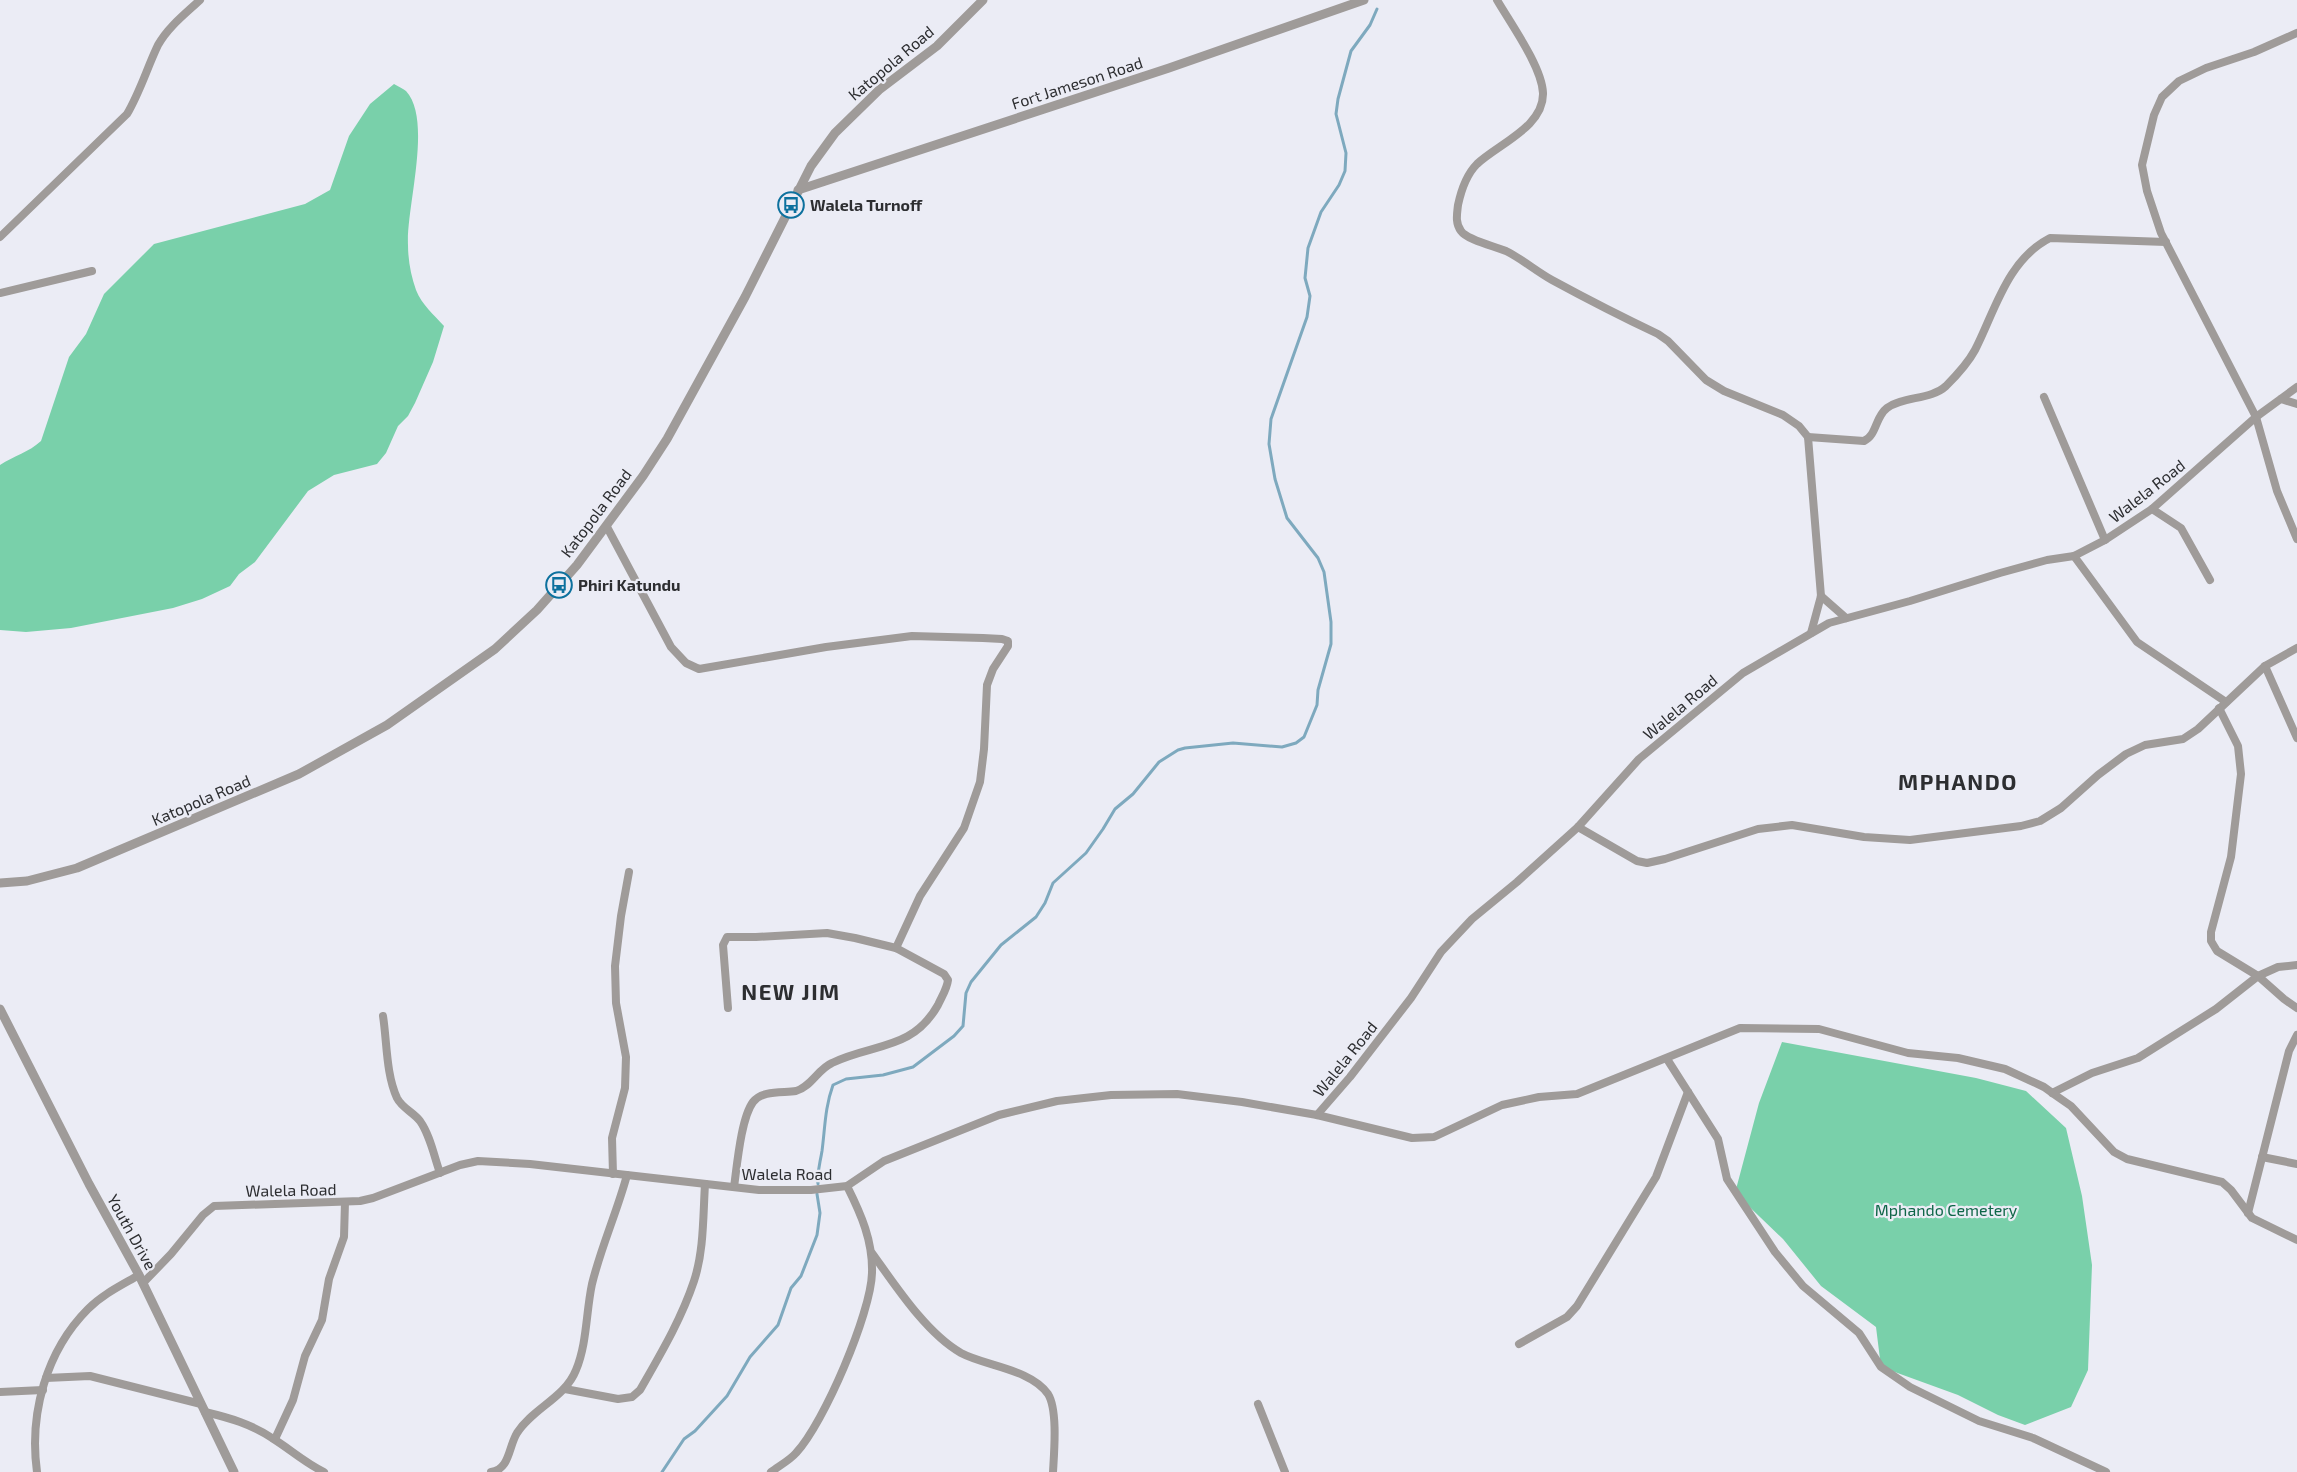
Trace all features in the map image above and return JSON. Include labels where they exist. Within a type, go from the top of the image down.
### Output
[{"type":"street","points":[[0,237],[127,114],[137,98],[159,44],[175,23],[200,0]]},
{"type":"street","name":"Katopola Road","points":[[0,883],[27,881],[76,868],[299,774],[387,725],[495,650],[537,610],[607,526],[667,439],[745,297],[811,166],[835,133],[879,90],[937,46],[983,0]]},
{"type":"street","name":"Fort Jameson Road","points":[[798,190],[1169,68],[1365,0]]},
{"type":"street","points":[[1497,0],[1539,75],[1543,94],[1542,106],[1536,117],[1515,138],[1495,149],[1476,166],[1467,178],[1459,200],[1456,219],[1459,230],[1467,237],[1517,256],[1585,298],[1658,334],[1668,341],[1706,380],[1724,391],[1783,415],[1799,426],[1808,437],[1811,452],[1814,528],[1821,596],[1811,633]]},
{"type":"street","points":[[2297,33],[2254,52],[2206,68],[2179,81],[2162,97],[2147,137],[2142,165],[2147,191],[2166,242],[2256,417],[2277,491],[2297,539]]},
{"type":"street","points":[[1808,437],[1864,441],[1871,436],[1882,413],[1889,406],[1944,388],[1974,352],[2005,283],[2040,243],[2050,238],[2166,242]]},
{"type":"street","points":[[0,293],[92,271]]},
{"type":"street","name":"Walela Road","points":[[37,1472],[33,1446],[36,1417],[45,1378],[56,1354],[89,1308],[112,1290],[141,1279],[171,1254],[213,1206],[345,1202],[373,1198],[460,1165],[478,1161],[530,1164],[759,1190],[811,1190],[847,1186],[884,1161],[999,1115],[1057,1101],[1111,1095],[1177,1094],[1317,1115],[1350,1077],[1411,998],[1441,952],[1472,919],[1578,827],[1639,759],[1743,673],[1829,623],[1911,601],[2010,570],[2047,560],[2074,556],[2105,540],[2152,509],[2256,417],[2297,387]]},
{"type":"street","points":[[2044,398],[2105,540]]},
{"type":"street","points":[[2281,399],[2297,404]]},
{"type":"street","points":[[2152,509],[2181,528],[2210,580]]},
{"type":"street","points":[[607,526],[671,647],[686,663],[699,669],[826,647],[912,636],[1008,641],[1008,646],[993,669],[987,685],[980,782],[964,828],[920,896],[896,948]]},
{"type":"street","points":[[2074,556],[2138,642],[2222,705],[2238,746],[2241,774],[2230,857],[2211,932],[2211,941],[2217,951],[2258,976],[2297,1008]]},
{"type":"street","points":[[1821,596],[1846,618]]},
{"type":"street","points":[[1578,827],[1637,861],[1647,863],[1665,860],[1758,829],[1792,825],[1864,837],[1910,840],[2021,826],[2040,821],[2061,808],[2126,754],[2145,745],[2183,739],[2198,729],[2265,666],[2297,648]]},
{"type":"street","points":[[2265,666],[2297,738]]},
{"type":"street","points":[[613,1174],[612,1138],[626,1088],[626,1057],[616,1004],[615,966],[629,872]]},
{"type":"street","points":[[728,1008],[723,945],[727,937],[756,938],[826,933],[896,948],[944,974],[948,980],[947,988],[929,1020],[911,1035],[882,1048],[831,1063],[818,1072],[807,1085],[798,1090],[759,1095],[754,1100],[746,1118],[734,1187]]},
{"type":"street","points":[[2052,1093],[2092,1073],[2120,1066],[2146,1054],[2216,1009],[2258,976],[2278,967],[2297,965]]},
{"type":"street","name":"Youth Drive","points":[[0,1009],[89,1184],[141,1279],[234,1472]]},
{"type":"street","points":[[383,1016],[397,1097],[401,1105],[424,1127],[440,1173]]},
{"type":"street","points":[[1317,1115],[1412,1138],[1434,1137],[1502,1105],[1539,1097],[1576,1094],[1740,1028],[1819,1029],[1908,1053],[1987,1064],[2005,1069],[2052,1093],[2071,1106],[2114,1152],[2127,1159],[2222,1182],[2252,1218],[2297,1240]]},
{"type":"street","points":[[2248,1214],[2289,1051],[2297,1035]]},
{"type":"street","points":[[1667,1059],[1718,1139],[1727,1179],[1775,1252],[1803,1286],[1859,1333],[1881,1367],[1910,1387],[1979,1421],[2033,1438],[2106,1472]]},
{"type":"street","points":[[1519,1344],[1567,1317],[1577,1306],[1656,1177],[1688,1092]]},
{"type":"street","points":[[2262,1157],[2297,1164]]},
{"type":"street","points":[[491,1472],[498,1471],[505,1464],[516,1435],[524,1425],[565,1389],[576,1371],[582,1349],[592,1284],[627,1175]]},
{"type":"street","points":[[565,1389],[618,1399],[632,1397],[640,1390],[672,1334],[694,1280],[701,1242],[705,1184]]},
{"type":"street","points":[[771,1472],[796,1453],[830,1397],[860,1324],[869,1295],[872,1273],[871,1252],[863,1219],[847,1186]]},
{"type":"street","points":[[275,1439],[293,1400],[305,1356],[322,1320],[329,1279],[344,1238],[345,1202]]},
{"type":"street","points":[[871,1252],[906,1300],[948,1343],[962,1353],[1035,1382],[1048,1394],[1052,1405],[1054,1430],[1053,1472]]},
{"type":"street","points":[[45,1378],[90,1376],[203,1408],[247,1424],[275,1439],[310,1466],[324,1472]]},
{"type":"street","points":[[0,1392],[43,1390]]},
{"type":"street","points":[[1258,1404],[1285,1472]]},
{"type":"green space","points":[[394,84],[406,91],[414,104],[417,122],[418,143],[408,229],[411,274],[416,290],[428,310],[444,326],[433,362],[415,403],[408,416],[398,426],[386,453],[377,464],[334,475],[308,491],[255,562],[239,574],[230,586],[202,599],[173,608],[71,628],[26,632],[0,630],[0,465],[41,441],[69,357],[86,334],[104,294],[154,244],[305,204],[330,190],[349,136],[370,104]]},
{"type":"green space","name":"Mphando Cemetery","points":[[1782,1042],[1976,1078],[2026,1091],[2066,1128],[2082,1196],[2092,1265],[2088,1370],[2071,1407],[2025,1425],[1998,1415],[1958,1395],[1881,1367],[1876,1327],[1821,1286],[1783,1239],[1735,1193],[1759,1103]]},
{"type":"waterway","points":[[818,1184],[827,1109],[833,1085],[846,1079],[883,1075],[913,1067],[954,1036],[963,1026],[966,993],[971,982],[1001,945],[1036,917],[1053,883],[1086,853],[1115,809],[1133,794],[1159,762],[1185,748],[1233,743],[1282,747],[1296,743],[1304,737],[1317,705],[1318,690],[1331,644],[1331,622],[1324,572],[1318,558],[1287,518],[1275,479],[1269,444],[1271,419],[1307,317],[1310,296],[1305,278],[1308,248],[1321,212],[1339,185],[1345,171],[1346,153],[1336,114],[1338,99],[1351,51],[1370,25],[1377,9]]},
{"type":"waterway","points":[[662,1472],[684,1439],[695,1431],[727,1396],[750,1357],[778,1325],[791,1288],[801,1276],[817,1235],[820,1213],[817,1194]]},
{"type":"place","name":"Walela Turnoff","points":[[791,205]]},
{"type":"place","name":"Phiri Katundu","points":[[559,585]]},
{"type":"district","name":"MPHANDO","points":[[1958,782]]},
{"type":"district","name":"NEW JIM","points":[[791,992]]}]
